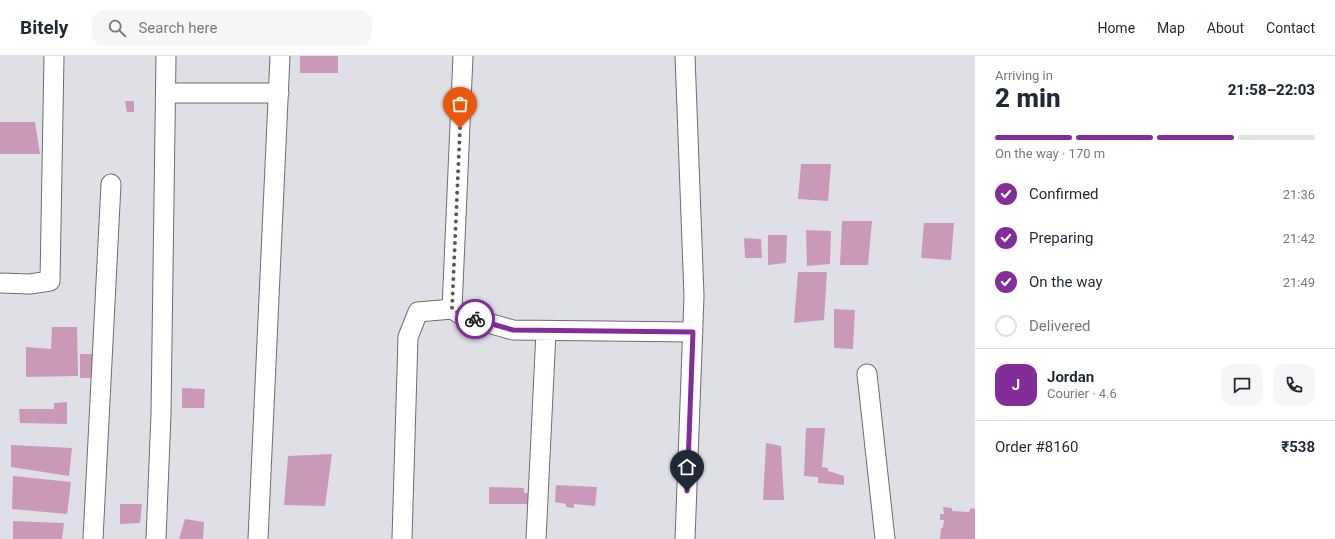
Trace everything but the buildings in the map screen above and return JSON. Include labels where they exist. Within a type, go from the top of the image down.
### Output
[{"type":"street","points":[[0,283],[30,284],[50,281],[54,56]]},
{"type":"street","points":[[156,539],[162,414],[166,56]]},
{"type":"street","points":[[258,539],[280,56]]},
{"type":"street","points":[[452,309],[463,56]]},
{"type":"street","points":[[685,56],[694,296],[685,539]]},
{"type":"street","points":[[166,93],[279,93]]},
{"type":"street","points":[[93,539],[111,184]]},
{"type":"street","points":[[402,539],[408,337],[418,312],[452,309],[463,316],[513,330],[546,332],[693,332]]},
{"type":"street","points":[[536,539],[546,332]]},
{"type":"street","points":[[867,374],[885,539]]},
{"type":"way so far","points":[[460,128],[452,309],[463,316],[475,319]]},
{"type":"route","points":[[475,319],[513,330],[546,332],[693,332],[687,491]]}]
